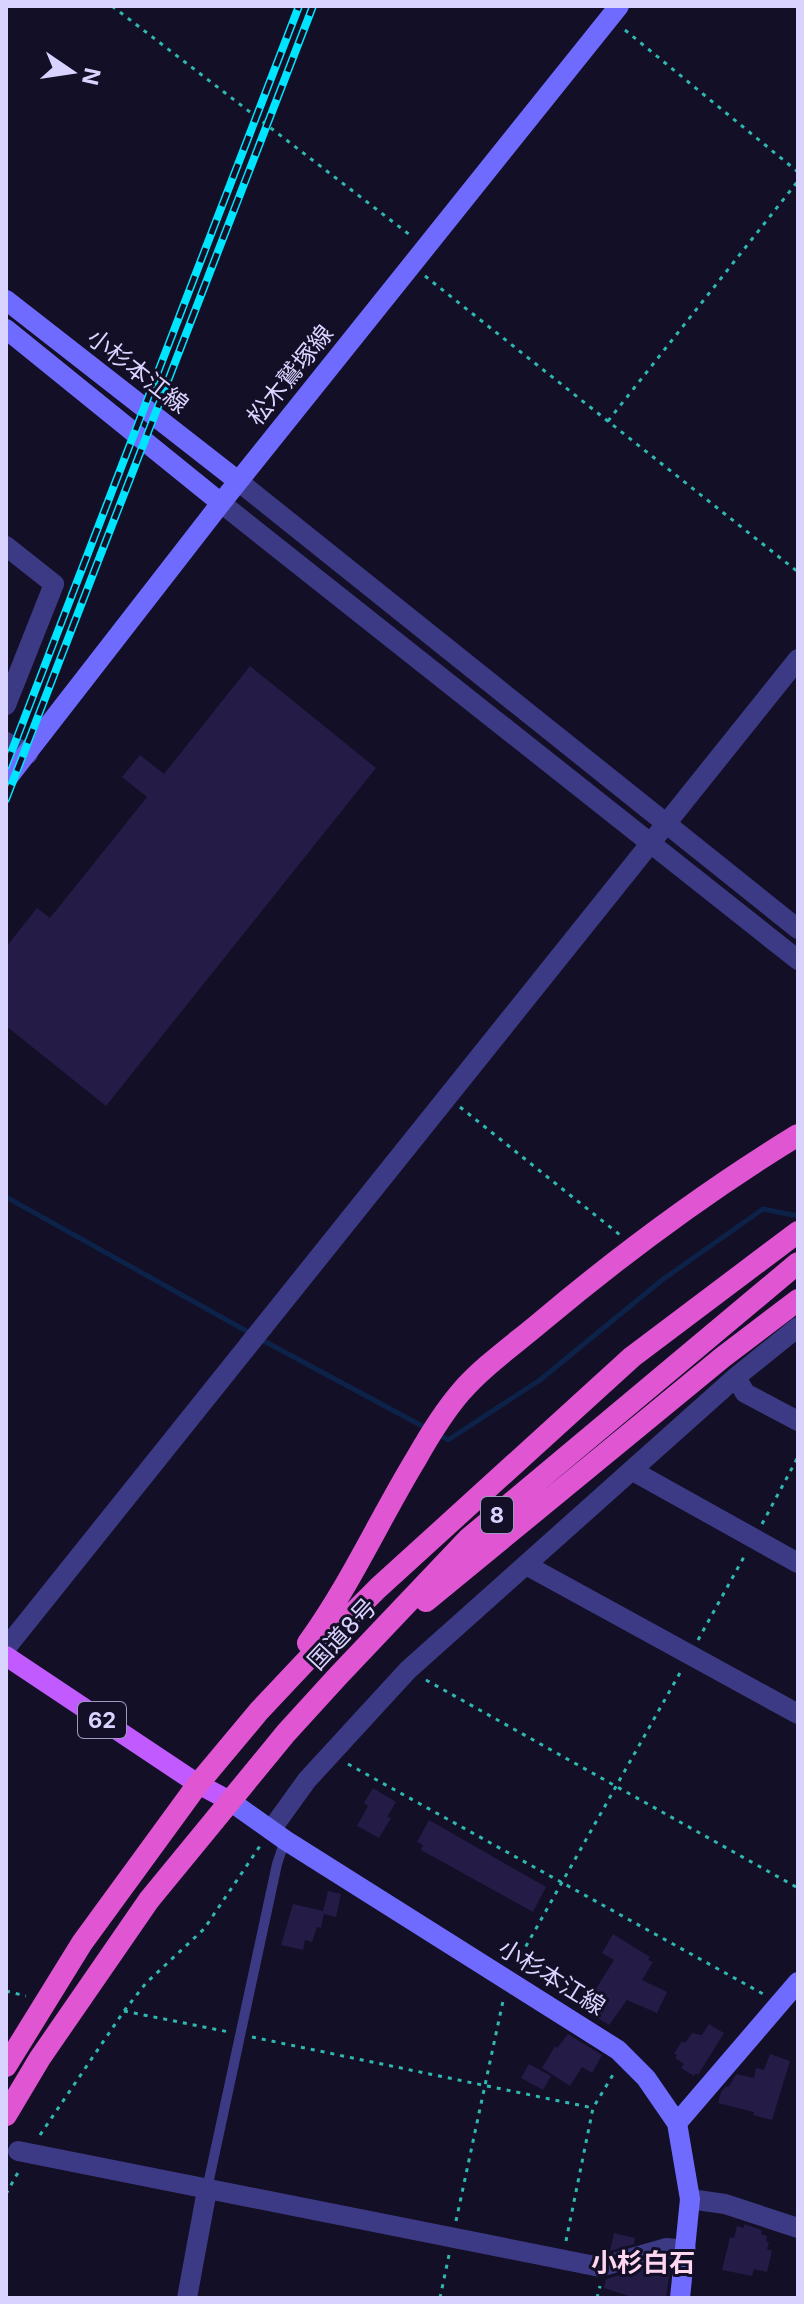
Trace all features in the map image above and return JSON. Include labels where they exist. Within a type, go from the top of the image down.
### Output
[{"type":"highway","points":[[259,1711],[333,1609],[405,1477],[438,1422],[460,1393],[570,1297],[635,1247],[727,1178],[798,1135]]},
{"type":"highway","name":"国道8号","points":[[6,2066],[82,1943],[198,1784],[259,1711],[378,1588],[620,1368],[798,1232]]},
{"type":"highway","name":"国道8号","points":[[6,2115],[40,2058],[149,1900],[286,1733],[338,1676],[468,1539],[798,1263]]},
{"type":"highway","points":[[338,1676],[495,1542],[798,1300]]},
{"type":"main road","name":"松木鷲塚線","points":[[6,780],[238,481],[614,12]]},
{"type":"main road","name":"小杉本江線","points":[[6,300],[238,481]]},
{"type":"main road","name":"小杉本江線","points":[[6,329],[221,503]]},
{"type":"main road","name":"62","points":[[6,1656],[198,1784],[230,1801]]},
{"type":"main road","name":"小杉本江線","points":[[230,1801],[278,1835],[624,2056],[646,2078],[677,2123],[690,2199],[680,2298]]},
{"type":"main road","points":[[677,2123],[798,1982]]},
{"type":"street","points":[[238,481],[798,929]]},
{"type":"street","points":[[221,503],[798,960]]},
{"type":"street","points":[[6,546],[54,584],[6,705]]},
{"type":"street","points":[[6,1648],[798,659]]},
{"type":"street","points":[[6,742],[28,754]]},
{"type":"street","points":[[278,1835],[307,1780],[408,1670],[736,1377],[798,1327]]},
{"type":"street","points":[[736,1377],[745,1393],[798,1421]]},
{"type":"street","points":[[633,1471],[798,1563]]},
{"type":"street","points":[[528,1566],[798,1714]]},
{"type":"street","points":[[23,2152],[600,2267],[666,2248],[686,2250]]},
{"type":"street","points":[[187,2298],[207,2190]]},
{"type":"street","points":[[690,2199],[725,2204],[798,2228]]},
{"type":"lane","points":[[207,2190],[278,1835]]},
{"type":"path","points":[[112,6],[410,235],[412,265],[798,572]]},
{"type":"path","points":[[614,12],[798,172]]},
{"type":"path","points":[[608,421],[798,181]]},
{"type":"path","points":[[447,1099],[466,1110],[635,1247]]},
{"type":"path","points":[[440,2298],[508,1980],[798,1457]]},
{"type":"path","points":[[408,1670],[798,1888]]},
{"type":"path","points":[[331,1755],[780,2003]]},
{"type":"path","points":[[6,2194],[23,2152],[124,2011],[146,1983],[204,1929],[278,1835]]},
{"type":"path","points":[[124,2011],[593,2108]]},
{"type":"path","points":[[562,2260],[593,2108],[624,2056]]},
{"type":"building","points":[[250,666],[376,768],[106,1106],[6,1026],[6,947],[37,908],[50,918],[147,797],[122,777],[140,755],[164,774]]},
{"type":"building","points":[[373,1788],[396,1802],[379,1838],[357,1826],[368,1806],[364,1803]]},
{"type":"building","points":[[429,1820],[546,1887],[533,1912],[421,1850],[423,1845],[417,1842]]},
{"type":"building","points":[[328,1891],[341,1894],[336,1917],[324,1914],[321,1928],[317,1927],[312,1942],[305,1940],[303,1950],[281,1945],[293,1904],[323,1911]]},
{"type":"building","points":[[613,1934],[650,1957],[648,1960],[653,1962],[642,1980],[667,1992],[657,2013],[627,2000],[609,2025],[576,2005],[585,1987],[594,1992],[614,1960],[602,1953]]},
{"type":"building","points":[[709,2024],[724,2033],[698,2075],[696,2073],[694,2076],[681,2068],[684,2064],[674,2054],[682,2041],[685,2043],[692,2033],[702,2035]]},
{"type":"building","points":[[568,2034],[602,2055],[592,2073],[582,2067],[570,2086],[542,2068],[555,2046],[557,2048]]},
{"type":"building","points":[[770,2054],[790,2061],[772,2120],[718,2103],[721,2092],[726,2086],[729,2087],[736,2074],[754,2078],[756,2068],[764,2070]]},
{"type":"building","points":[[529,2064],[551,2076],[543,2090],[521,2078]]},
{"type":"building","points":[[744,2224],[762,2230],[761,2234],[767,2236],[767,2249],[772,2251],[767,2272],[754,2269],[752,2276],[722,2270],[730,2237],[734,2238],[737,2226],[744,2228]]},
{"type":"building","points":[[614,2233],[635,2238],[634,2244],[610,2251]]},
{"type":"building","points":[[671,2262],[666,2298],[635,2298],[604,2288],[606,2279]]},
{"type":"waterway","points":[[6,1197],[250,1333]]},
{"type":"waterway","points":[[438,1434],[448,1440],[540,1380],[662,1280],[763,1209],[798,1216]]},
{"type":"waterway","points":[[262,1340],[426,1428]]},
{"type":"railway","points":[[6,766],[299,6]]},
{"type":"railway","points":[[6,799],[313,6]]},
{"type":"district","name":"小杉白石","points":[[643,2262]]}]
